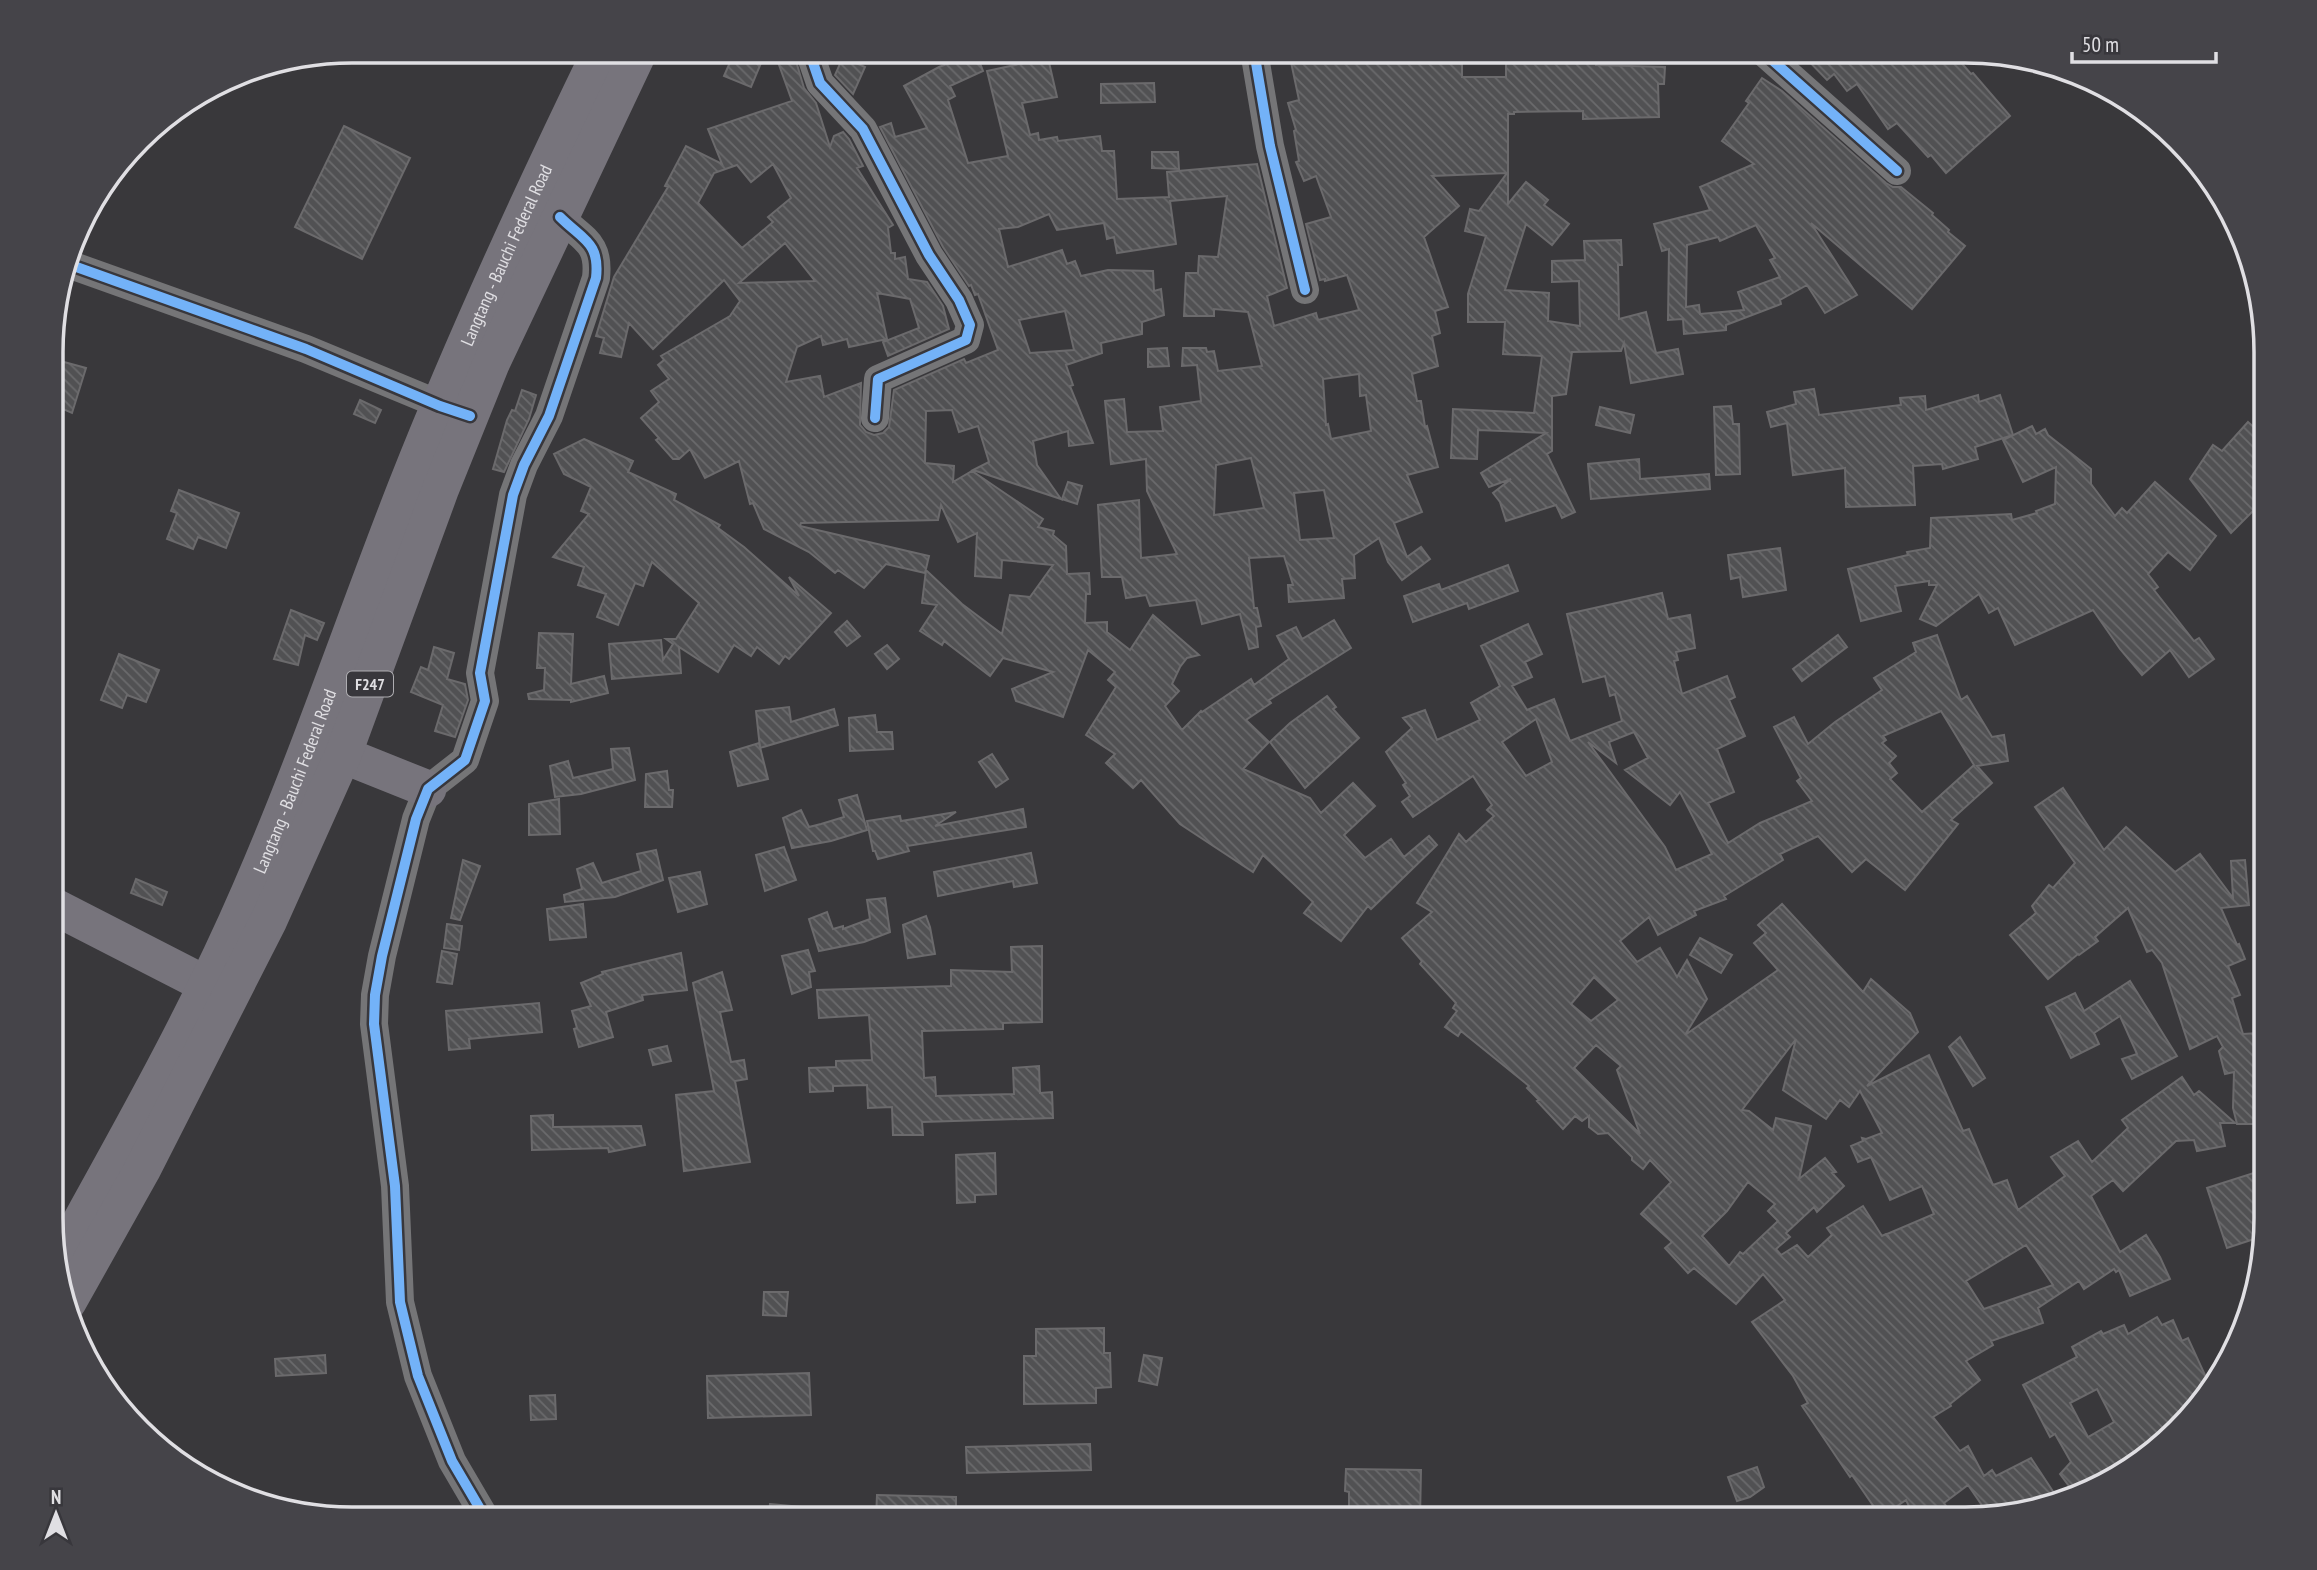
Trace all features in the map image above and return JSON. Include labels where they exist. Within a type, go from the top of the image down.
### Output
[{"type":"main road","name":"Langtang - Bauchi Federal Road","points":[[65,1250],[185,1031],[250,891],[407,484],[455,411],[545,165],[595,63]]},
{"type":"main road","name":"F247","points":[[73,1293],[142,1170],[269,920],[343,755],[441,488],[455,411],[491,364],[633,63]]},
{"type":"main road","points":[[308,746],[343,755],[428,789]]},
{"type":"main road","points":[[63,911],[207,985]]},
{"type":"street","points":[[813,63],[820,83],[863,129],[929,255],[959,300],[970,325],[966,340],[878,379],[876,418]]},
{"type":"street","points":[[1256,63],[1270,146],[1305,290]]},
{"type":"street","points":[[1776,63],[1897,171]]},
{"type":"street","points":[[477,1507],[452,1461],[418,1376],[400,1302],[395,1186],[374,1024],[375,995],[416,819],[428,789],[465,761],[485,701],[480,673],[513,495],[524,465],[549,416],[596,278],[598,261],[593,246],[560,216]]},
{"type":"street","points":[[76,267],[306,349],[455,411]]},
{"type":"building","points":[[730,63],[761,63],[751,87],[724,76]]},
{"type":"building","points":[[778,63],[797,63],[804,88],[816,103],[830,147],[834,136],[843,132],[863,166],[857,168],[893,225],[888,228],[891,253],[895,253],[895,259],[905,257],[908,279],[927,282],[943,306],[949,329],[888,356],[883,342],[919,328],[910,299],[877,293],[887,339],[849,347],[847,339],[823,345],[821,336],[797,347],[786,382],[820,376],[824,397],[861,383],[860,425],[866,432],[874,435],[883,433],[889,427],[894,390],[964,359],[966,363],[998,350],[978,294],[975,295],[971,285],[969,286],[943,247],[880,127],[891,123],[895,137],[927,128],[904,86],[939,67],[950,63],[980,63],[983,71],[950,86],[955,96],[948,100],[968,163],[1008,156],[987,71],[1025,63],[1049,63],[1057,97],[1022,103],[1030,135],[1038,133],[1039,140],[1057,137],[1058,141],[1100,136],[1102,151],[1114,151],[1117,199],[1169,197],[1167,172],[1257,164],[1287,288],[1267,296],[1274,326],[1316,313],[1318,320],[1359,310],[1347,275],[1320,280],[1306,224],[1331,217],[1316,176],[1304,181],[1296,162],[1299,161],[1296,130],[1288,103],[1299,100],[1291,63],[1462,63],[1462,77],[1506,77],[1506,63],[1596,63],[1665,67],[1664,84],[1658,84],[1659,117],[1583,119],[1583,111],[1508,114],[1508,204],[1526,182],[1548,200],[1544,205],[1569,224],[1552,245],[1526,224],[1505,290],[1549,293],[1548,321],[1580,326],[1579,281],[1552,282],[1552,261],[1585,260],[1584,241],[1621,240],[1622,265],[1618,265],[1619,319],[1646,312],[1656,353],[1678,349],[1683,374],[1631,383],[1624,343],[1621,351],[1572,352],[1566,394],[1552,396],[1552,451],[1547,454],[1575,512],[1562,518],[1556,505],[1506,521],[1500,502],[1493,493],[1511,479],[1489,487],[1481,473],[1546,433],[1478,430],[1477,459],[1451,458],[1453,409],[1534,413],[1542,356],[1503,354],[1505,322],[1468,322],[1468,294],[1486,236],[1465,231],[1470,209],[1479,211],[1507,173],[1432,176],[1459,206],[1424,237],[1448,307],[1435,311],[1440,333],[1432,336],[1438,366],[1412,374],[1417,401],[1421,401],[1425,427],[1427,426],[1438,467],[1407,475],[1422,512],[1394,523],[1407,557],[1421,547],[1430,559],[1402,580],[1388,562],[1379,538],[1354,555],[1355,578],[1342,579],[1344,598],[1289,602],[1288,585],[1293,585],[1284,556],[1249,558],[1254,608],[1257,608],[1261,626],[1256,627],[1258,647],[1249,649],[1240,614],[1202,624],[1196,600],[1150,606],[1146,595],[1126,598],[1122,577],[1102,577],[1098,505],[1139,500],[1141,558],[1177,554],[1147,491],[1146,459],[1111,464],[1105,401],[1124,399],[1127,432],[1163,431],[1160,407],[1201,401],[1197,365],[1182,366],[1183,348],[1206,348],[1207,352],[1214,351],[1218,371],[1262,366],[1248,312],[1214,309],[1214,316],[1184,316],[1186,273],[1198,273],[1199,256],[1218,257],[1227,196],[1170,201],[1176,244],[1117,253],[1114,237],[1107,239],[1104,223],[1057,230],[1049,214],[1018,227],[999,229],[1008,267],[1062,250],[1067,264],[1075,261],[1081,276],[1108,270],[1153,271],[1154,291],[1161,289],[1164,315],[1142,322],[1142,334],[1101,343],[1102,353],[1066,365],[1073,385],[1070,386],[1093,443],[1069,446],[1068,431],[1033,441],[1037,465],[1061,499],[973,470],[989,462],[978,426],[959,432],[952,410],[926,411],[925,463],[954,466],[953,482],[972,471],[1043,519],[1038,527],[1054,531],[1053,535],[1066,546],[1067,574],[1089,573],[1090,594],[1086,594],[1085,623],[1107,622],[1107,632],[1130,650],[1153,615],[1199,655],[1187,658],[1180,667],[1172,684],[1179,691],[1165,706],[1182,730],[1201,711],[1251,679],[1254,685],[1289,659],[1277,636],[1296,627],[1302,639],[1334,620],[1351,648],[1269,700],[1271,703],[1246,720],[1269,742],[1243,769],[1310,798],[1321,813],[1353,783],[1375,806],[1344,835],[1365,858],[1391,839],[1404,857],[1429,836],[1437,845],[1371,909],[1368,906],[1341,941],[1304,913],[1313,902],[1263,855],[1253,872],[1180,824],[1141,780],[1133,788],[1106,763],[1115,754],[1086,735],[1116,687],[1108,680],[1115,672],[1088,650],[1063,717],[1016,701],[1012,689],[1053,672],[1003,658],[990,676],[944,641],[942,645],[920,631],[937,605],[922,603],[926,570],[962,604],[1002,634],[1010,595],[1030,597],[1053,565],[1002,560],[1001,578],[975,576],[977,533],[958,542],[941,505],[938,520],[801,523],[800,526],[929,556],[925,573],[886,564],[864,588],[838,570],[835,573],[809,552],[764,529],[753,503],[750,504],[739,461],[705,478],[690,449],[679,459],[673,459],[656,440],[659,438],[641,418],[659,402],[651,391],[669,379],[658,365],[664,360],[661,356],[730,316],[740,301],[724,280],[653,349],[629,323],[621,357],[600,353],[604,338],[596,336],[614,277],[668,187],[665,186],[686,146],[722,164],[708,129],[792,101]],"holes":[[[773,164],[791,198],[768,217],[773,222],[742,248],[698,203],[714,173],[737,165],[751,182]],[[785,243],[815,281],[739,283]],[[1065,311],[1074,350],[1030,353],[1019,320]],[[1359,374],[1360,396],[1366,395],[1371,431],[1331,439],[1328,424],[1326,425],[1323,379]],[[1251,458],[1264,508],[1214,515],[1216,465]],[[1324,490],[1334,538],[1300,540],[1294,493]]]},
{"type":"building","points":[[840,63],[856,63],[865,67],[853,94],[835,75]]},
{"type":"building","points":[[1811,63],[1961,63],[2010,116],[1946,173],[1897,123],[1888,129],[1857,84],[1847,91],[1834,74],[1827,80]]},
{"type":"building","points":[[1762,78],[1782,91],[1886,183],[1901,187],[1933,213],[1948,232],[1965,246],[1912,309],[1811,223],[1857,295],[1825,313],[1807,285],[1780,300],[1781,304],[1726,325],[1726,330],[1684,334],[1683,319],[1668,320],[1669,249],[1662,251],[1654,224],[1710,210],[1700,187],[1754,164],[1722,141],[1749,103],[1746,101]],"holes":[[[1756,225],[1775,258],[1770,260],[1780,277],[1738,292],[1744,310],[1700,314],[1699,305],[1686,307],[1687,245],[1718,237],[1720,241]]]},
{"type":"building","points":[[1154,83],[1155,102],[1101,103],[1101,84]]},
{"type":"building","points":[[344,126],[410,158],[362,259],[295,227]]},
{"type":"building","points":[[1152,152],[1178,152],[1179,169],[1152,168]]},
{"type":"building","points":[[1167,348],[1169,366],[1148,367],[1148,349]]},
{"type":"building","points":[[63,362],[86,368],[72,413],[63,409]]},
{"type":"building","points":[[1814,389],[1819,415],[1901,405],[1900,398],[1925,396],[1926,410],[1978,395],[1979,402],[2000,395],[2013,435],[1975,447],[1978,459],[1943,469],[1942,464],[1913,466],[1915,505],[1846,507],[1845,468],[1793,475],[1787,423],[1771,427],[1767,412],[1796,404],[1794,392]]},
{"type":"building","points":[[522,390],[536,395],[529,419],[504,472],[493,469],[507,420],[512,410],[515,411]]},
{"type":"building","points":[[360,400],[381,410],[375,423],[354,414]]},
{"type":"building","points":[[1731,406],[1733,424],[1739,424],[1740,474],[1716,475],[1714,407]]},
{"type":"building","points":[[1600,407],[1634,415],[1630,433],[1596,425]]},
{"type":"building","points":[[2248,422],[2254,427],[2254,510],[2231,533],[2190,479],[2213,445],[2222,451]]},
{"type":"building","points":[[2032,426],[2036,434],[2045,429],[2048,435],[2091,469],[2091,484],[2115,516],[2122,508],[2127,513],[2155,482],[2216,536],[2190,570],[2168,552],[2148,574],[2158,587],[2154,590],[2194,641],[2199,638],[2214,659],[2189,677],[2170,650],[2142,675],[2093,610],[2015,645],[1998,608],[1989,613],[1979,594],[1936,626],[1920,619],[1937,585],[1929,585],[1929,581],[1895,586],[1901,611],[1861,621],[1848,569],[1930,548],[1931,518],[2011,514],[2012,520],[2037,513],[2036,511],[2055,504],[2056,467],[2023,482],[2003,440]]},
{"type":"building","points":[[584,439],[633,461],[628,472],[676,494],[674,500],[720,525],[718,528],[744,547],[799,596],[789,577],[831,613],[789,659],[785,656],[779,664],[757,647],[751,656],[734,645],[718,672],[679,647],[681,673],[612,679],[609,644],[661,640],[663,660],[673,644],[666,639],[676,639],[699,603],[652,562],[643,586],[635,583],[618,625],[597,617],[606,594],[578,585],[584,567],[553,557],[589,514],[581,511],[591,487],[564,474],[554,454]]},
{"type":"building","points":[[1639,459],[1640,479],[1709,474],[1710,489],[1591,499],[1588,464]]},
{"type":"building","points":[[1068,482],[1082,486],[1077,504],[1062,499]]},
{"type":"building","points":[[179,490],[239,513],[226,548],[198,537],[193,549],[167,539],[177,513],[171,511]]},
{"type":"building","points":[[1780,548],[1786,590],[1743,597],[1740,577],[1731,579],[1728,555]]},
{"type":"building","points":[[1508,565],[1518,591],[1469,609],[1467,603],[1413,622],[1404,596],[1439,584],[1441,590]]},
{"type":"building","points":[[1662,593],[1668,619],[1690,615],[1695,648],[1676,652],[1678,660],[1674,661],[1682,694],[1727,676],[1735,697],[1729,700],[1745,736],[1717,749],[1734,792],[1708,803],[1728,843],[1760,823],[1812,801],[1797,781],[1801,778],[1774,727],[1794,717],[1808,744],[1882,690],[1874,678],[1916,652],[1913,643],[1937,635],[1961,700],[1967,696],[1992,737],[2004,735],[2008,761],[1977,766],[1992,783],[1951,820],[1958,824],[1905,890],[1866,859],[1852,872],[1818,836],[1780,854],[1783,860],[1724,896],[1726,899],[1694,911],[1696,915],[1658,935],[1649,917],[1620,941],[1637,962],[1660,948],[1677,977],[1687,960],[1707,999],[1685,1035],[1778,970],[1754,943],[1766,933],[1758,925],[1782,904],[1863,992],[1871,979],[1910,1013],[1918,1032],[1867,1086],[1929,1055],[1963,1131],[1969,1129],[1993,1185],[2007,1180],[2018,1210],[2065,1176],[2051,1157],[2078,1141],[2092,1162],[2128,1128],[2122,1120],[2182,1077],[2194,1095],[2199,1091],[2235,1123],[2220,1123],[2225,1146],[2197,1151],[2194,1140],[2176,1141],[2123,1191],[2113,1180],[2091,1196],[2120,1252],[2146,1235],[2170,1279],[2130,1296],[2119,1270],[2116,1272],[2114,1269],[2084,1289],[2079,1281],[2038,1308],[2043,1323],[1991,1341],[1993,1345],[1966,1361],[1980,1380],[1950,1404],[1951,1406],[1933,1417],[1960,1451],[1968,1446],[1984,1476],[1992,1470],[1996,1476],[2031,1458],[2054,1493],[2003,1505],[1983,1506],[1968,1485],[1944,1503],[1947,1507],[1909,1507],[1906,1500],[1896,1507],[1874,1507],[1852,1475],[1850,1477],[1802,1406],[1808,1403],[1793,1376],[1752,1322],[1785,1300],[1763,1274],[1736,1304],[1694,1268],[1688,1273],[1665,1248],[1672,1242],[1641,1214],[1671,1182],[1650,1160],[1643,1169],[1608,1133],[1598,1134],[1589,1127],[1589,1116],[1582,1121],[1575,1116],[1563,1129],[1537,1101],[1539,1100],[1527,1088],[1529,1086],[1461,1031],[1458,1036],[1445,1027],[1457,1011],[1453,1008],[1456,1003],[1420,964],[1422,961],[1402,938],[1432,912],[1417,903],[1459,834],[1466,842],[1494,816],[1487,810],[1492,805],[1473,776],[1413,817],[1402,802],[1410,796],[1403,785],[1406,783],[1386,752],[1412,728],[1403,718],[1425,710],[1437,740],[1480,720],[1471,703],[1500,686],[1481,646],[1528,624],[1542,654],[1525,662],[1532,677],[1512,686],[1527,710],[1554,699],[1570,741],[1622,721],[1615,694],[1610,696],[1605,676],[1583,682],[1567,614]],"holes":[[[1941,711],[1974,765],[1922,812],[1890,779],[1897,773],[1889,763],[1896,756],[1882,743],[1886,740],[1883,736]],[[1536,719],[1552,762],[1526,776],[1502,742]],[[1634,732],[1648,758],[1625,770],[1670,805],[1680,792],[1712,854],[1676,870],[1665,847],[1588,742],[1616,763],[1609,742]],[[1594,977],[1618,1000],[1591,1021],[1571,1004]],[[1796,1039],[1783,1090],[1826,1119],[1840,1100],[1849,1107],[1860,1091],[1882,1133],[1862,1138],[1863,1141],[1851,1146],[1858,1162],[1871,1157],[1890,1200],[1922,1186],[1934,1214],[1887,1234],[1890,1239],[1886,1234],[1882,1236],[1863,1206],[1827,1228],[1832,1235],[1808,1257],[1797,1245],[1781,1255],[1776,1249],[1790,1237],[1786,1233],[1814,1207],[1817,1212],[1844,1186],[1832,1173],[1836,1172],[1825,1158],[1799,1179],[1811,1126],[1776,1118],[1773,1130],[1749,1111],[1742,1110]],[[1596,1045],[1621,1066],[1617,1070],[1640,1134],[1574,1068]],[[1748,1182],[1775,1204],[1768,1211],[1778,1221],[1743,1254],[1740,1252],[1729,1266],[1702,1236],[1727,1211]],[[2026,1245],[2053,1285],[1984,1309],[1966,1281]]]},
{"type":"building","points":[[291,610],[324,623],[317,640],[305,635],[298,665],[274,659]]},
{"type":"building","points":[[847,621],[860,636],[847,646],[835,632]]},
{"type":"building","points":[[539,633],[573,634],[571,684],[604,676],[608,693],[571,702],[529,699],[528,694],[544,690],[545,668],[537,668]]},
{"type":"building","points":[[1838,635],[1847,647],[1802,681],[1793,669]]},
{"type":"building","points":[[887,645],[899,659],[887,669],[875,654]]},
{"type":"building","points":[[434,647],[454,653],[447,679],[465,684],[468,700],[455,737],[435,731],[443,705],[411,692],[421,667],[428,670]]},
{"type":"building","points":[[119,654],[159,670],[146,702],[127,695],[122,708],[101,700]]},
{"type":"building","points":[[1327,696],[1336,707],[1333,709],[1359,738],[1305,788],[1270,742],[1290,723]]},
{"type":"building","points":[[789,707],[791,722],[834,709],[838,725],[760,748],[756,711]]},
{"type":"building","points":[[875,715],[877,732],[892,732],[893,749],[850,751],[849,718]]},
{"type":"building","points":[[759,743],[768,779],[738,786],[730,752]]},
{"type":"building","points":[[629,748],[635,780],[581,794],[555,797],[550,766],[568,761],[573,778],[613,769],[611,749]]},
{"type":"building","points":[[992,754],[1008,779],[996,787],[979,762]]},
{"type":"building","points":[[667,771],[669,790],[673,790],[672,807],[645,807],[646,774]]},
{"type":"building","points":[[2063,788],[2104,850],[2126,827],[2175,872],[2200,854],[2233,898],[2231,861],[2245,860],[2249,905],[2221,908],[2245,959],[2228,966],[2240,995],[2232,998],[2243,1034],[2254,1033],[2254,1124],[2237,1124],[2233,1108],[2234,1072],[2225,1074],[2219,1051],[2223,1047],[2217,1036],[2190,1049],[2162,963],[2152,950],[2147,952],[2128,908],[2095,937],[2098,941],[2048,979],[2010,935],[2036,913],[2032,906],[2049,885],[2053,888],[2075,863],[2035,807]]},
{"type":"building","points":[[857,795],[867,830],[831,841],[792,848],[783,818],[801,810],[809,827],[844,817],[839,800]]},
{"type":"building","points":[[559,799],[560,834],[529,835],[529,804]]},
{"type":"building","points":[[1023,809],[1026,827],[907,846],[909,851],[878,859],[873,851],[867,821],[900,816],[901,821],[956,812],[935,826]]},
{"type":"building","points":[[784,847],[796,880],[765,891],[756,855]]},
{"type":"building","points":[[656,850],[663,880],[615,897],[565,902],[564,895],[582,889],[577,869],[593,863],[602,883],[641,871],[637,854]]},
{"type":"building","points":[[1031,853],[1037,883],[1014,887],[1013,881],[938,896],[934,872]]},
{"type":"building","points":[[463,860],[480,866],[460,920],[451,918]]},
{"type":"building","points":[[700,872],[707,904],[678,912],[669,878]]},
{"type":"building","points":[[136,879],[167,892],[162,905],[131,893]]},
{"type":"building","points":[[885,898],[890,932],[864,942],[819,951],[809,919],[827,912],[833,929],[843,926],[843,929],[870,919],[867,900]]},
{"type":"building","points":[[583,904],[586,937],[550,940],[547,909]]},
{"type":"building","points":[[926,916],[935,954],[908,958],[903,925]]},
{"type":"building","points":[[447,924],[462,926],[459,950],[444,948]]},
{"type":"building","points":[[1700,938],[1732,955],[1721,973],[1690,955]]},
{"type":"building","points":[[1042,946],[1042,1022],[1003,1023],[1003,1029],[922,1031],[924,1078],[935,1077],[936,1096],[1014,1094],[1013,1068],[1039,1066],[1040,1093],[1052,1092],[1053,1118],[922,1122],[923,1135],[893,1135],[892,1107],[868,1108],[867,1085],[833,1086],[833,1091],[810,1092],[809,1068],[836,1067],[836,1061],[872,1060],[869,1015],[819,1018],[817,990],[951,986],[951,970],[1012,972],[1011,947]]},
{"type":"building","points":[[808,950],[815,971],[809,972],[811,987],[792,994],[782,956]]},
{"type":"building","points":[[442,951],[457,954],[452,984],[437,982]]},
{"type":"building","points":[[681,953],[687,990],[642,995],[643,1000],[606,1012],[613,1037],[579,1047],[572,1011],[591,1006],[581,983],[603,974],[602,972]]},
{"type":"building","points":[[722,972],[732,1010],[720,1012],[731,1062],[744,1060],[747,1079],[735,1081],[750,1162],[684,1171],[676,1095],[714,1091],[693,983]]},
{"type":"building","points":[[2130,981],[2177,1056],[2132,1079],[2122,1059],[2137,1054],[2120,1016],[2094,1033],[2099,1044],[2071,1058],[2046,1007],[2075,993],[2084,1011]]},
{"type":"building","points":[[539,1003],[542,1032],[469,1039],[470,1048],[449,1050],[446,1011]]},
{"type":"building","points":[[1960,1037],[1985,1078],[1973,1086],[1949,1047]]},
{"type":"building","points":[[667,1046],[671,1061],[653,1065],[649,1050]]},
{"type":"building","points":[[553,1115],[553,1127],[641,1126],[645,1145],[609,1152],[608,1148],[532,1150],[531,1116]]},
{"type":"building","points":[[995,1153],[996,1194],[975,1195],[975,1202],[957,1203],[956,1155]]},
{"type":"building","points":[[2254,1173],[2253,1239],[2227,1248],[2207,1188]]},
{"type":"building","points":[[764,1292],[788,1292],[786,1316],[763,1315]]},
{"type":"building","points":[[2157,1317],[2162,1325],[2173,1320],[2182,1341],[2188,1338],[2206,1377],[2182,1409],[2156,1435],[2110,1468],[2070,1487],[2060,1474],[2071,1462],[2055,1434],[2050,1437],[2023,1385],[2077,1357],[2072,1347],[2101,1331],[2103,1334],[2124,1325],[2128,1334]],"holes":[[[2097,1389],[2114,1422],[2088,1437],[2070,1403]]]},
{"type":"building","points":[[1104,1328],[1104,1353],[1110,1353],[1111,1387],[1096,1388],[1096,1403],[1024,1404],[1024,1356],[1036,1356],[1036,1329]]},
{"type":"building","points":[[325,1355],[326,1373],[276,1376],[275,1359]]},
{"type":"building","points":[[1144,1355],[1162,1358],[1157,1385],[1139,1381]]},
{"type":"building","points":[[809,1373],[811,1415],[708,1418],[707,1376]]},
{"type":"building","points":[[555,1395],[556,1419],[531,1420],[530,1396]]},
{"type":"building","points":[[1090,1444],[1091,1470],[967,1473],[966,1447]]},
{"type":"building","points":[[1757,1467],[1764,1487],[1750,1497],[1737,1501],[1728,1477]]},
{"type":"building","points":[[1346,1469],[1421,1470],[1420,1507],[1349,1507],[1349,1492],[1345,1491]]},
{"type":"building","points":[[877,1495],[956,1497],[956,1507],[876,1507]]},
{"type":"building","points":[[770,1504],[802,1507],[770,1507]]},
{"type":"cycle path","points":[[813,63],[820,83],[863,129],[929,255],[959,300],[970,325],[966,340],[878,379],[875,418]]},
{"type":"cycle path","points":[[1256,63],[1270,146],[1305,290]]},
{"type":"cycle path","points":[[1776,63],[1897,171]]},
{"type":"cycle path","points":[[479,1507],[452,1461],[418,1376],[400,1302],[395,1186],[374,1024],[375,995],[416,819],[428,789],[465,760],[485,701],[480,673],[513,495],[524,465],[549,416],[596,278],[597,266],[592,249],[583,237],[560,217]]},
{"type":"cycle path","points":[[76,267],[306,349],[470,416]]}]
